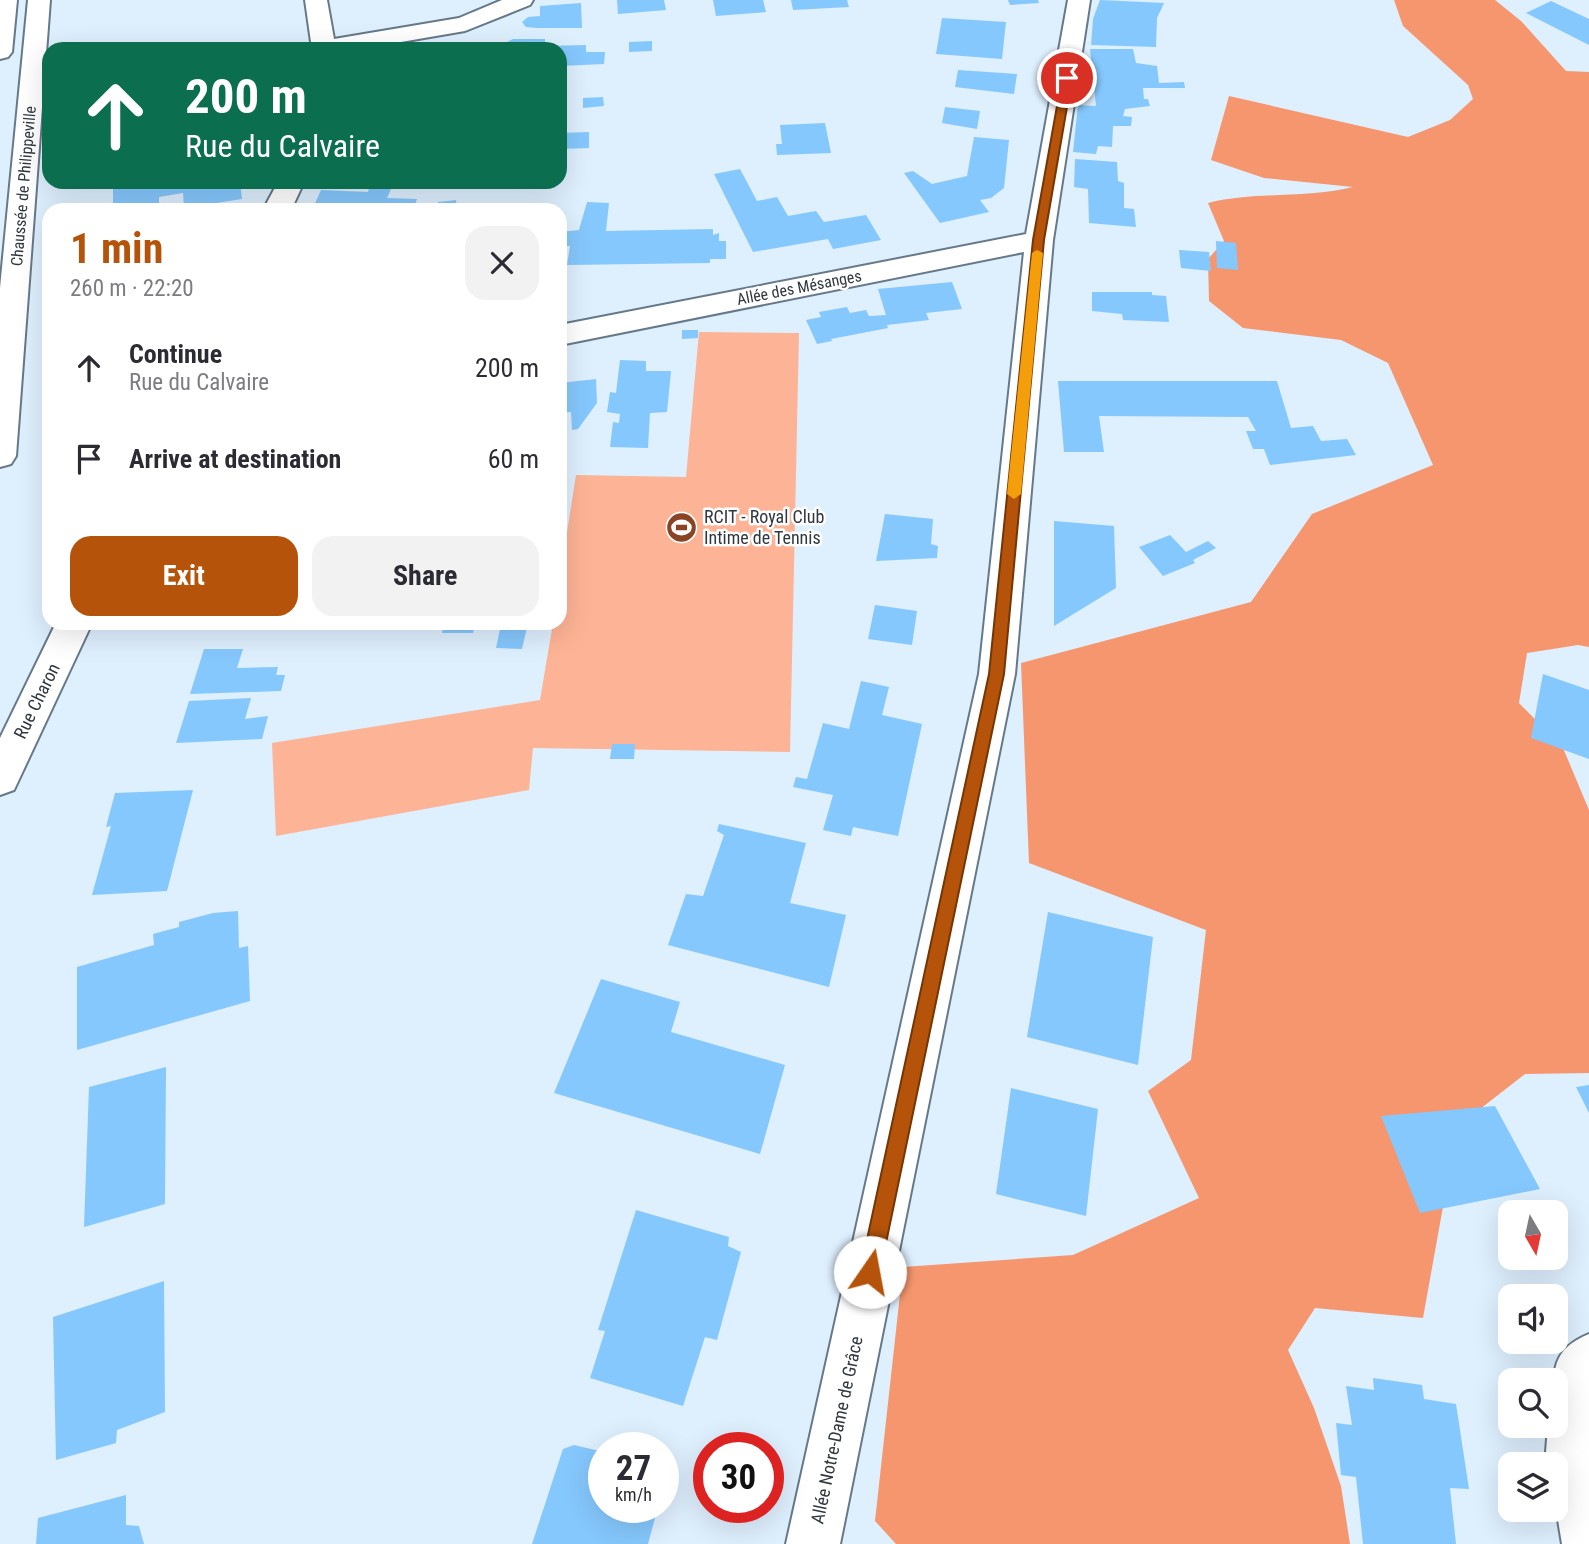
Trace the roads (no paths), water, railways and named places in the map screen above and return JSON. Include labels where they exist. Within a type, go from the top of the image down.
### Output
[{"type":"street","points":[[0,52],[5,0]]},
{"type":"street","name":"Chaussée de Philippeville","points":[[0,456],[39,0]]},
{"type":"street","points":[[316,0],[323,42]]},
{"type":"street","points":[[363,42],[465,24],[522,0]]},
{"type":"street","name":"Allée Notre-Dame de Grâce","points":[[813,1544],[997,674],[1039,240],[1079,0]]},
{"type":"street","name":"Allée des Mésanges","points":[[567,334],[1039,240]]},
{"type":"street","name":"Rue Charon","points":[[0,779],[71,630]]},
{"type":"street","points":[[1589,1359],[1579,1370],[1572,1452],[1589,1543]]},
{"type":"place","name":"RCIT - Royal Club Intime de Tennis","points":[[681,527]]}]
